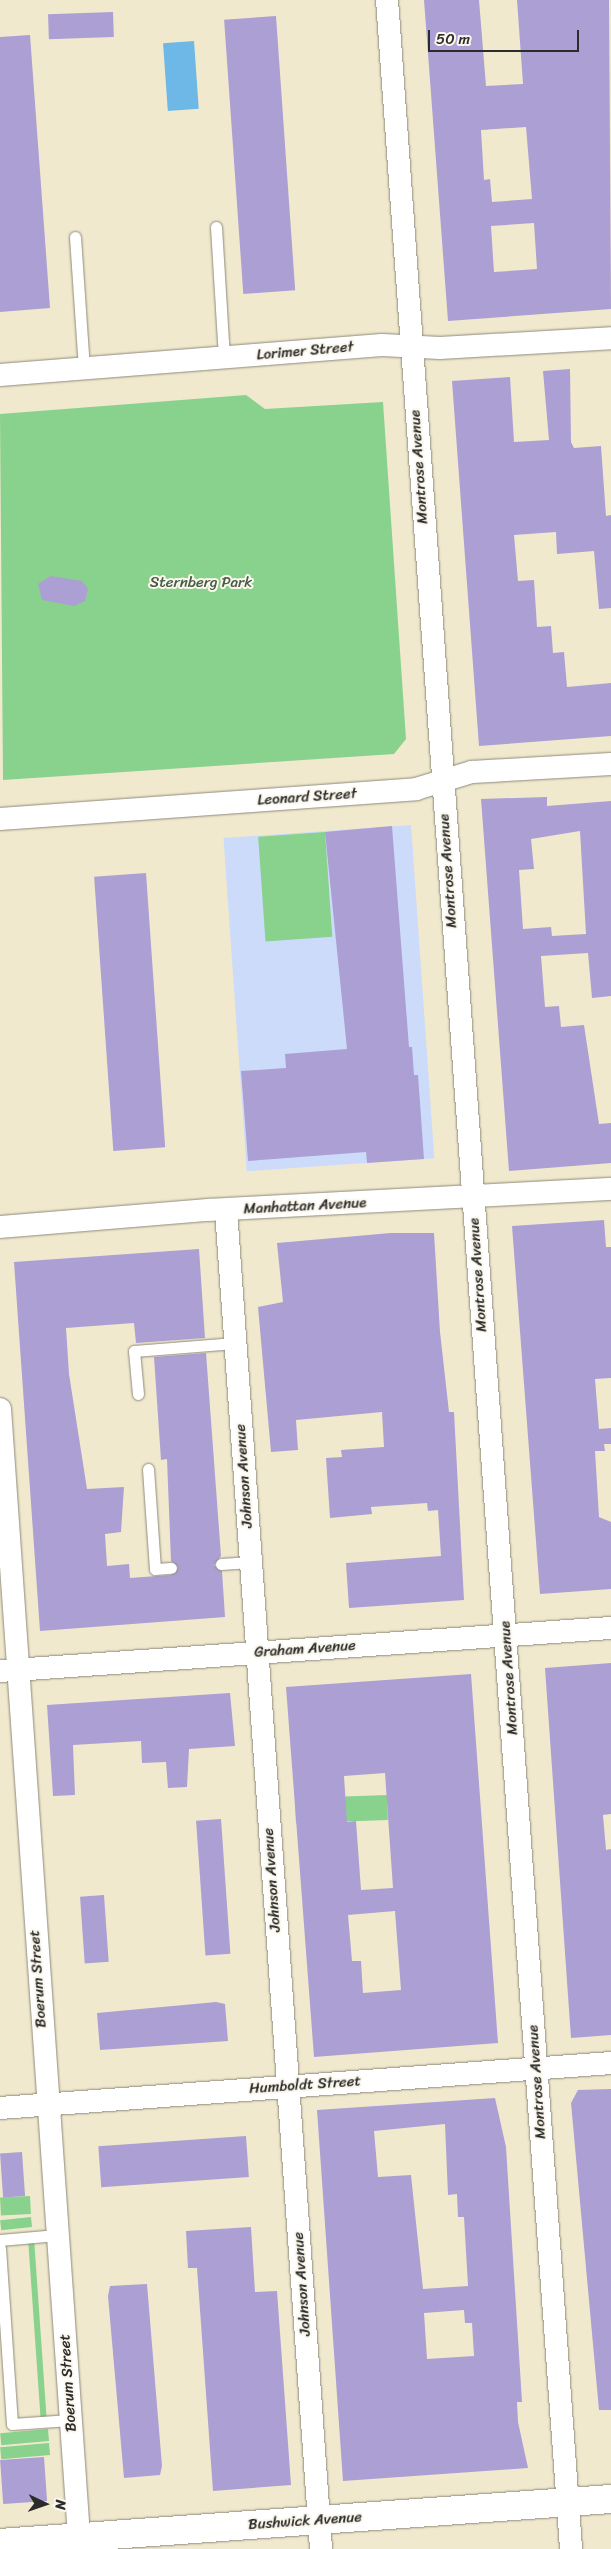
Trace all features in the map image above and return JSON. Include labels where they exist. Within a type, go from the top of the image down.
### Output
[{"type":"main road","name":"Bushwick Avenue","points":[[0,2544],[79,2543],[318,2520],[611,2499]]},
{"type":"street","name":"Montrose Avenue","points":[[387,0],[441,780],[506,1635],[571,2549]]},
{"type":"street","name":"Lorimer Street","points":[[0,375],[410,346],[611,338]]},
{"type":"street","name":"Leonard Street","points":[[0,819],[416,789],[472,772],[611,764]]},
{"type":"street","name":"Manhattan Avenue","points":[[0,1227],[226,1210],[611,1190]]},
{"type":"street","name":"Johnson Avenue","points":[[226,1210],[321,2549]]},
{"type":"street","name":"Boerum Street","points":[[0,1408],[8,1671],[47,2104],[79,2543]]},
{"type":"street","name":"Graham Avenue","points":[[8,1671],[611,1628]]},
{"type":"street","name":"Humboldt Street","points":[[0,2108],[611,2063]]},
{"type":"lane","points":[[216,227],[224,358]]},
{"type":"lane","points":[[75,237],[84,368]]},
{"type":"lane","points":[[138,1394],[134,1351],[235,1343]]},
{"type":"lane","points":[[148,1469],[155,1569],[171,1568]]},
{"type":"lane","points":[[221,1564],[250,1562]]},
{"type":"lane","points":[[0,2240],[57,2235]]},
{"type":"lane","points":[[0,2248],[6,2424],[70,2420]]},
{"type":"shaded area","points":[[411,825],[434,1158],[247,1171],[223,838]]},
{"type":"green space","name":"Sternberg Park","points":[[246,395],[265,409],[383,402],[406,739],[394,754],[3,780],[0,414]]},
{"type":"green space","points":[[325,832],[332,937],[265,941],[258,837]]},
{"type":"green space","points":[[387,1795],[388,1820],[296,1823],[295,1798]]},
{"type":"green space","points":[[30,2196],[31,2214],[1,2216],[0,2198]]},
{"type":"green space","points":[[31,2217],[32,2227],[1,2230],[0,2220]]},
{"type":"green space","points":[[28,2238],[34,2238],[47,2420],[41,2420]]},
{"type":"green space","points":[[48,2429],[49,2441],[1,2445],[0,2433]]},
{"type":"green space","points":[[49,2443],[50,2455],[1,2459],[0,2447]]},
{"type":"water","points":[[194,41],[199,109],[168,111],[163,43]]},
{"type":"building","points":[[424,0],[479,0],[486,86],[523,84],[517,0],[609,0],[611,309],[448,321]],"holes":[[[526,127],[532,199],[492,202],[490,179],[484,180],[481,130]],[[534,223],[537,269],[494,272],[491,226]]]},
{"type":"building","points":[[113,12],[114,37],[49,39],[48,14]]},
{"type":"building","points":[[276,16],[295,290],[243,294],[224,20]]},
{"type":"building","points":[[30,35],[50,308],[0,312],[0,37]]},
{"type":"building","points":[[570,369],[571,442],[574,448],[601,446],[606,516],[611,515],[611,608],[599,609],[594,551],[557,554],[556,532],[514,535],[518,581],[534,580],[537,627],[551,626],[553,653],[564,652],[567,687],[611,683],[611,736],[479,746],[452,381],[510,377],[514,442],[549,440],[543,371]]},
{"type":"building","points":[[51,576],[82,581],[88,589],[85,601],[74,606],[42,600],[38,584]]},
{"type":"building","points":[[547,797],[547,806],[611,801],[611,996],[592,998],[588,953],[541,956],[545,1007],[559,1006],[561,1027],[584,1025],[599,1124],[611,1123],[611,1163],[509,1171],[481,799]],"holes":[[[580,831],[586,934],[552,936],[551,927],[523,929],[519,870],[534,869],[531,839]]]},
{"type":"building","points":[[392,826],[409,1047],[412,1047],[414,1075],[418,1075],[424,1159],[367,1163],[366,1152],[248,1161],[241,1071],[286,1068],[285,1054],[347,1049],[325,832]]},
{"type":"building","points":[[146,873],[165,1147],[113,1151],[94,877]]},
{"type":"building","points":[[604,1220],[606,1247],[611,1247],[611,1378],[595,1379],[599,1429],[611,1428],[611,1444],[604,1444],[605,1451],[595,1451],[599,1517],[611,1522],[611,1589],[540,1594],[512,1226]]},
{"type":"building","points":[[391,1233],[434,1233],[440,1332],[449,1412],[454,1412],[464,1600],[349,1608],[346,1563],[441,1556],[438,1510],[428,1511],[427,1503],[371,1507],[372,1514],[330,1518],[326,1458],[342,1457],[341,1450],[384,1447],[382,1412],[296,1420],[298,1450],[271,1452],[258,1307],[283,1302],[277,1243]]},
{"type":"building","points":[[199,1249],[205,1338],[136,1343],[134,1323],[66,1328],[69,1374],[87,1489],[124,1487],[121,1532],[105,1534],[107,1566],[129,1564],[130,1578],[171,1575],[178,1567],[171,1561],[167,1459],[161,1460],[154,1357],[206,1353],[221,1556],[214,1565],[222,1571],[225,1617],[40,1631],[14,1262]]},
{"type":"building","points":[[611,1663],[611,1814],[603,1815],[606,1850],[611,1849],[611,2035],[571,2038],[545,1668]]},
{"type":"building","points":[[471,1674],[498,2043],[314,2057],[286,1687]],"holes":[[[385,1773],[393,1888],[361,1890],[356,1821],[347,1822],[344,1776]],[[395,1911],[401,1990],[363,1993],[361,1961],[352,1961],[348,1915]]]},
{"type":"building","points":[[230,1693],[235,1746],[189,1749],[187,1787],[168,1788],[166,1762],[142,1763],[141,1741],[73,1745],[75,1795],[53,1796],[47,1705]]},
{"type":"building","points":[[221,1819],[230,1954],[205,1955],[196,1821]]},
{"type":"building","points":[[104,1895],[109,1962],[85,1964],[80,1897]]},
{"type":"building","points":[[216,2002],[225,2004],[228,2041],[100,2050],[97,2013]]},
{"type":"building","points":[[611,2089],[611,2410],[599,2410],[571,2103],[578,2090]]},
{"type":"building","points":[[495,2098],[506,2147],[522,2402],[517,2402],[518,2422],[528,2468],[343,2481],[317,2110]],"holes":[[[445,2124],[448,2195],[457,2194],[458,2217],[464,2217],[468,2286],[423,2289],[411,2175],[378,2177],[374,2131]],[[464,2310],[465,2323],[472,2323],[474,2356],[427,2359],[424,2313]]]},
{"type":"building","points":[[246,2136],[249,2177],[101,2187],[98,2146]]},
{"type":"building","points":[[22,2152],[25,2196],[3,2197],[0,2154]]},
{"type":"building","points":[[251,2227],[255,2292],[277,2291],[291,2485],[213,2491],[197,2268],[188,2268],[186,2231]]},
{"type":"building","points":[[147,2284],[162,2466],[160,2475],[124,2478],[108,2296],[110,2286]]},
{"type":"building","points":[[44,2457],[47,2501],[3,2504],[0,2460]]}]
